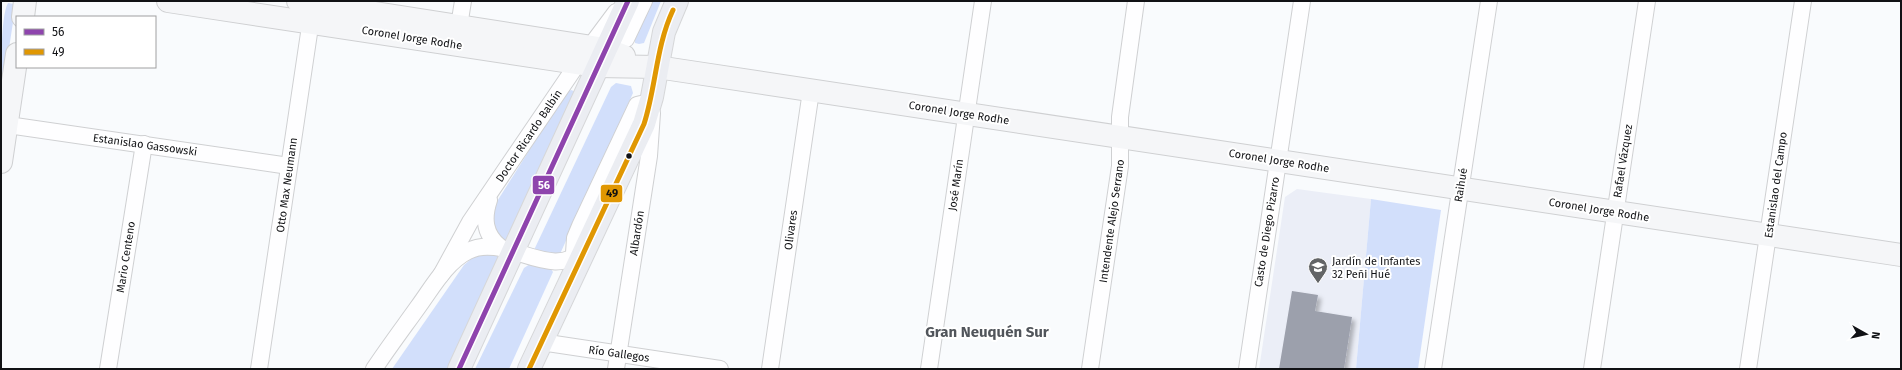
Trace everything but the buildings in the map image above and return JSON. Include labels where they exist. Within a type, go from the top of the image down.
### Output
[{"type":"main road","points":[[22,16],[25,1]]},
{"type":"main road","name":"Coronel Jorge Rodhe","points":[[168,1],[309,7],[459,26],[593,56]]},
{"type":"main road","points":[[459,369],[507,249],[593,56],[628,1]]},
{"type":"main road","points":[[529,369],[639,137],[645,101],[657,67],[667,23],[677,1]]},
{"type":"main road","name":"Coronel Jorge Rodhe","points":[[309,7],[657,67],[811,91],[1901,255]]},
{"type":"main road","points":[[1,162],[4,124],[16,59]]},
{"type":"street","points":[[459,26],[463,1]]},
{"type":"street","name":"Doctor Ricardo Balbín","points":[[374,369],[441,275],[464,232],[497,184],[593,56],[624,1]]},
{"type":"street","points":[[636,1],[619,37],[621,41],[626,40],[644,1]]},
{"type":"street","name":"José Marín","points":[[929,369],[983,1]]},
{"type":"street","name":"Intendente Alejo Serrano","points":[[1090,369],[1120,166],[1120,111],[1136,1]]},
{"type":"street","name":"Casto de Diego Pizarro","points":[[1247,369],[1302,1]]},
{"type":"street","name":"Raihué","points":[[1433,369],[1489,1]]},
{"type":"street","name":"Rafael Vázquez","points":[[1592,369],[1647,1]]},
{"type":"street","name":"Estanislao del Campo","points":[[1748,369],[1803,1]]},
{"type":"street","name":"Otto Max Neumann","points":[[259,369],[290,166],[309,7]]},
{"type":"street","name":"Olivares","points":[[770,369],[811,91]]},
{"type":"street","points":[[645,101],[580,226],[576,238],[574,253],[643,106],[641,104],[645,101]]},
{"type":"street","name":"Albardón","points":[[617,361],[649,156],[645,101]]},
{"type":"street","name":"Estanislao Gassowski","points":[[4,124],[290,166]]},
{"type":"street","name":"Mario Centeno","points":[[108,369],[144,144]]},
{"type":"street","points":[[497,184],[486,209],[485,226],[491,239],[507,249]]},
{"type":"street","name":"Doctor Ricardo Balbín","points":[[441,275],[456,259],[467,251],[487,246],[507,249],[556,262],[575,257],[588,245]]},
{"type":"street","name":"Río Gallegos","points":[[541,342],[617,361],[720,369]]},
{"type":"shaded area","points":[[651,1],[661,1],[644,43],[635,43],[635,37]]},
{"type":"shaded area","points":[[8,3],[14,4],[15,9],[1,101],[2,35],[5,10]]},
{"type":"shaded area","points":[[616,83],[631,86],[633,93],[560,254],[558,256],[534,250],[611,87]]},
{"type":"shaded area","points":[[571,90],[576,92],[506,241],[492,229],[491,225],[496,203],[561,100],[566,93]]},
{"type":"shaded area","name":"Jardín de Infantes 32 Peñi Hué","points":[[1297,189],[1371,199],[1356,369],[1259,369],[1285,197]]},
{"type":"shaded area","points":[[1371,199],[1441,210],[1418,369],[1356,369]]},
{"type":"shaded area","points":[[477,254],[501,254],[451,369],[392,369],[464,265]]},
{"type":"shaded area","points":[[530,264],[551,269],[553,272],[509,369],[475,369],[524,268]]},
{"type":"transit line","name":"56","points":[[459,369],[628,1]]},
{"type":"transit line","name":"49","points":[[529,369],[644,124],[663,38],[673,10]]},
{"type":"place","name":"Jardín de Infantes 32 Peñi Hué","points":[[1318,284]]},
{"type":"district","name":"Gran Neuquén Sur","points":[[987,332]]}]
